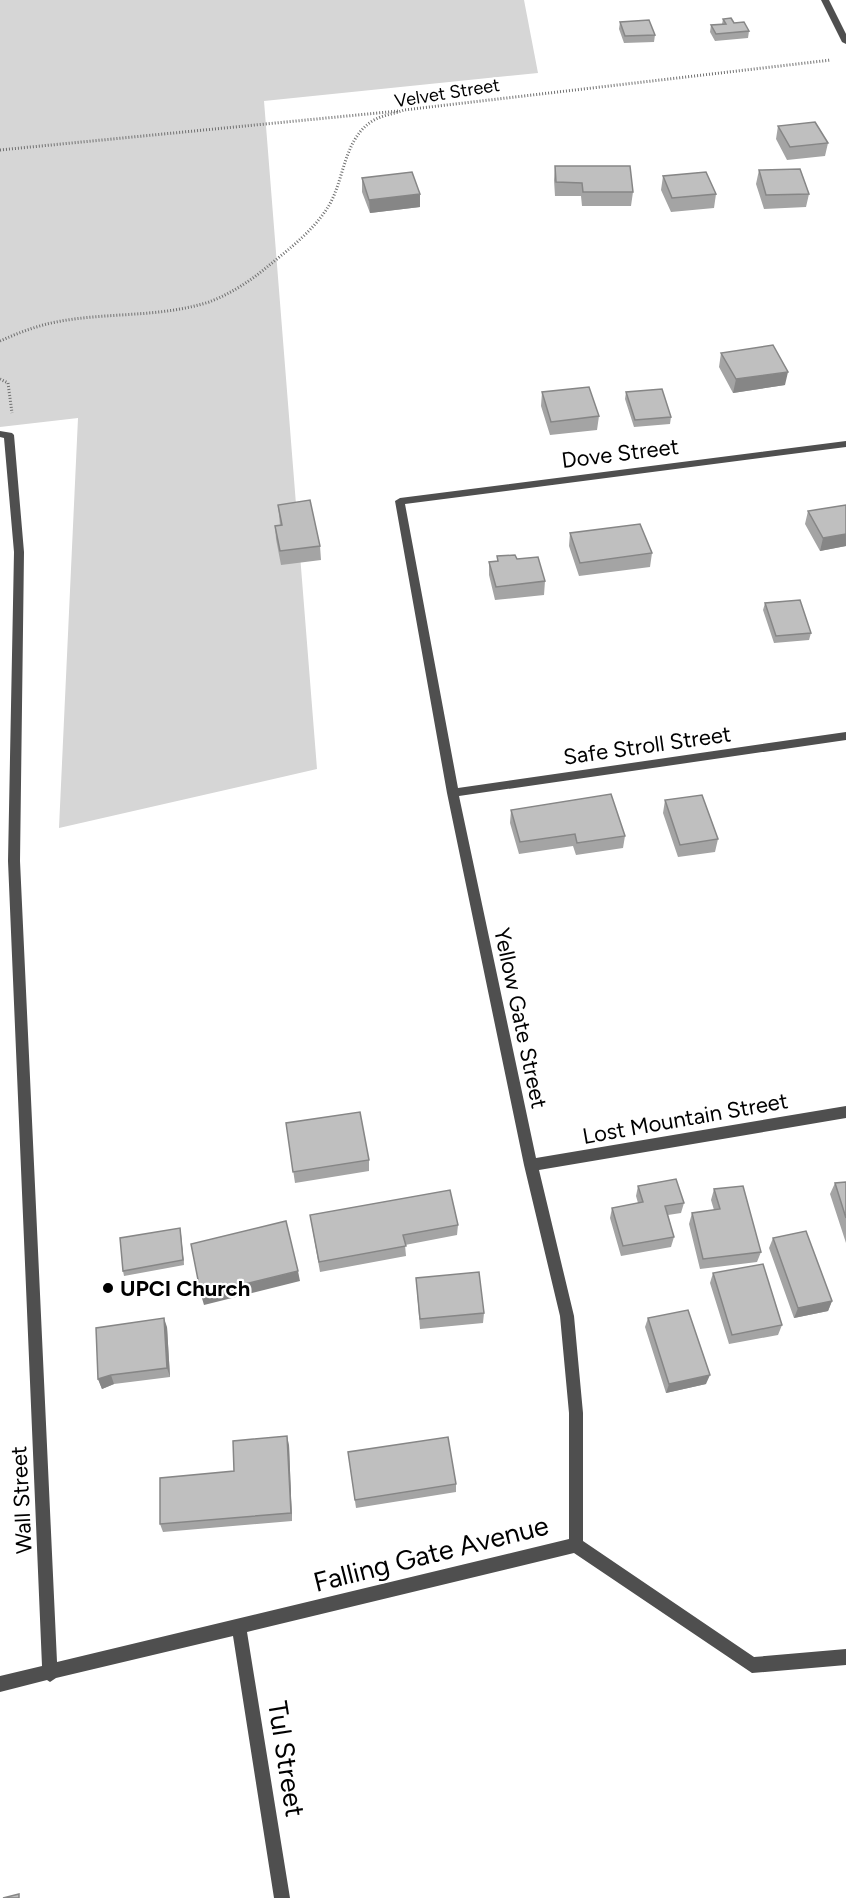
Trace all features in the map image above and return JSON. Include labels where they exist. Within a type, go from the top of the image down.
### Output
[{"type":"street","points":[[825,0],[846,42]]},
{"type":"street","name":"Wall Street","points":[[4,434],[19,552],[14,861],[50,1674]]},
{"type":"street","name":"Dove Street","points":[[400,501],[846,444]]},
{"type":"street","name":"Yellow Gate Street","points":[[400,501],[453,793],[531,1165],[567,1316],[576,1413],[576,1545]]},
{"type":"street","name":"Safe Stroll Street","points":[[453,793],[846,736]]},
{"type":"street","name":"Lost Mountain Street","points":[[531,1165],[846,1112]]},
{"type":"street","name":"Falling Gate Avenue","points":[[0,1684],[50,1674],[576,1545],[752,1665],[846,1657]]},
{"type":"street","name":"Tul Street","points":[[239,1628],[282,1898]]},
{"type":"path","name":"Velvet Street","points":[[0,341],[18,330],[57,322],[146,314],[203,304],[238,289],[324,213],[351,147],[370,122],[404,110],[834,60]]},
{"type":"path","points":[[0,150],[404,110]]},
{"type":"path","points":[[0,379],[8,383],[14,405],[4,434]]},
{"type":"shaded area","points":[[0,0],[524,0],[538,73],[264,101],[317,769],[59,828],[78,418],[0,427]]},
{"type":"building","points":[[731,18],[734,23],[744,22],[749,31],[716,34],[711,25],[726,24],[723,19]]},
{"type":"building","points":[[649,20],[655,35],[625,36],[620,22]]},
{"type":"building","points":[[815,122],[828,143],[790,147],[778,126]]},
{"type":"building","points":[[555,166],[630,166],[633,192],[583,192],[582,183],[556,182]]},
{"type":"building","points":[[800,169],[809,194],[766,195],[759,170]]},
{"type":"building","points":[[412,172],[420,194],[369,200],[362,178]]},
{"type":"building","points":[[706,172],[716,194],[672,198],[663,176]]},
{"type":"building","points":[[773,345],[788,372],[736,379],[721,353]]},
{"type":"building","points":[[589,387],[599,416],[551,422],[542,392]]},
{"type":"building","points":[[662,389],[671,417],[635,420],[626,392]]},
{"type":"building","points":[[310,500],[320,546],[280,551],[275,526],[282,525],[278,505]]},
{"type":"building","points":[[846,505],[846,534],[823,538],[808,511]]},
{"type":"building","points":[[640,524],[652,553],[580,563],[570,533]]},
{"type":"building","points":[[515,555],[517,559],[538,557],[545,581],[496,587],[489,562],[498,561],[497,556]]},
{"type":"building","points":[[800,600],[811,633],[776,636],[765,603]]},
{"type":"building","points":[[611,794],[625,836],[577,843],[575,834],[520,842],[511,810]]},
{"type":"building","points":[[702,795],[718,839],[680,845],[665,800]]},
{"type":"building","points":[[360,1112],[369,1160],[293,1172],[286,1123]]},
{"type":"building","points":[[676,1179],[684,1203],[665,1206],[674,1237],[623,1246],[612,1208],[643,1202],[638,1186]]},
{"type":"building","points":[[846,1182],[846,1218],[835,1183]]},
{"type":"building","points":[[743,1186],[761,1252],[703,1259],[692,1213],[720,1209],[714,1189]]},
{"type":"building","points":[[450,1190],[458,1225],[403,1235],[406,1246],[319,1262],[310,1215]]},
{"type":"building","points":[[286,1221],[298,1271],[201,1295],[191,1244]]},
{"type":"building","points":[[180,1228],[183,1260],[123,1271],[120,1238]]},
{"type":"building","points":[[806,1231],[832,1301],[798,1308],[773,1238]]},
{"type":"building","points":[[763,1264],[782,1325],[732,1335],[713,1273]]},
{"type":"building","points":[[479,1272],[484,1313],[420,1319],[416,1278]]},
{"type":"building","points":[[688,1310],[710,1375],[669,1384],[648,1318]]},
{"type":"building","points":[[164,1318],[167,1368],[111,1375],[98,1379],[96,1328]]},
{"type":"building","points":[[287,1436],[291,1513],[160,1524],[160,1478],[234,1471],[233,1441]]},
{"type":"building","points":[[448,1437],[456,1484],[355,1500],[348,1452]]},
{"type":"building","points":[[19,1894],[19,1898],[3,1898]]},
{"type":"place","name":"UPCI Church","points":[[108,1288]]}]
